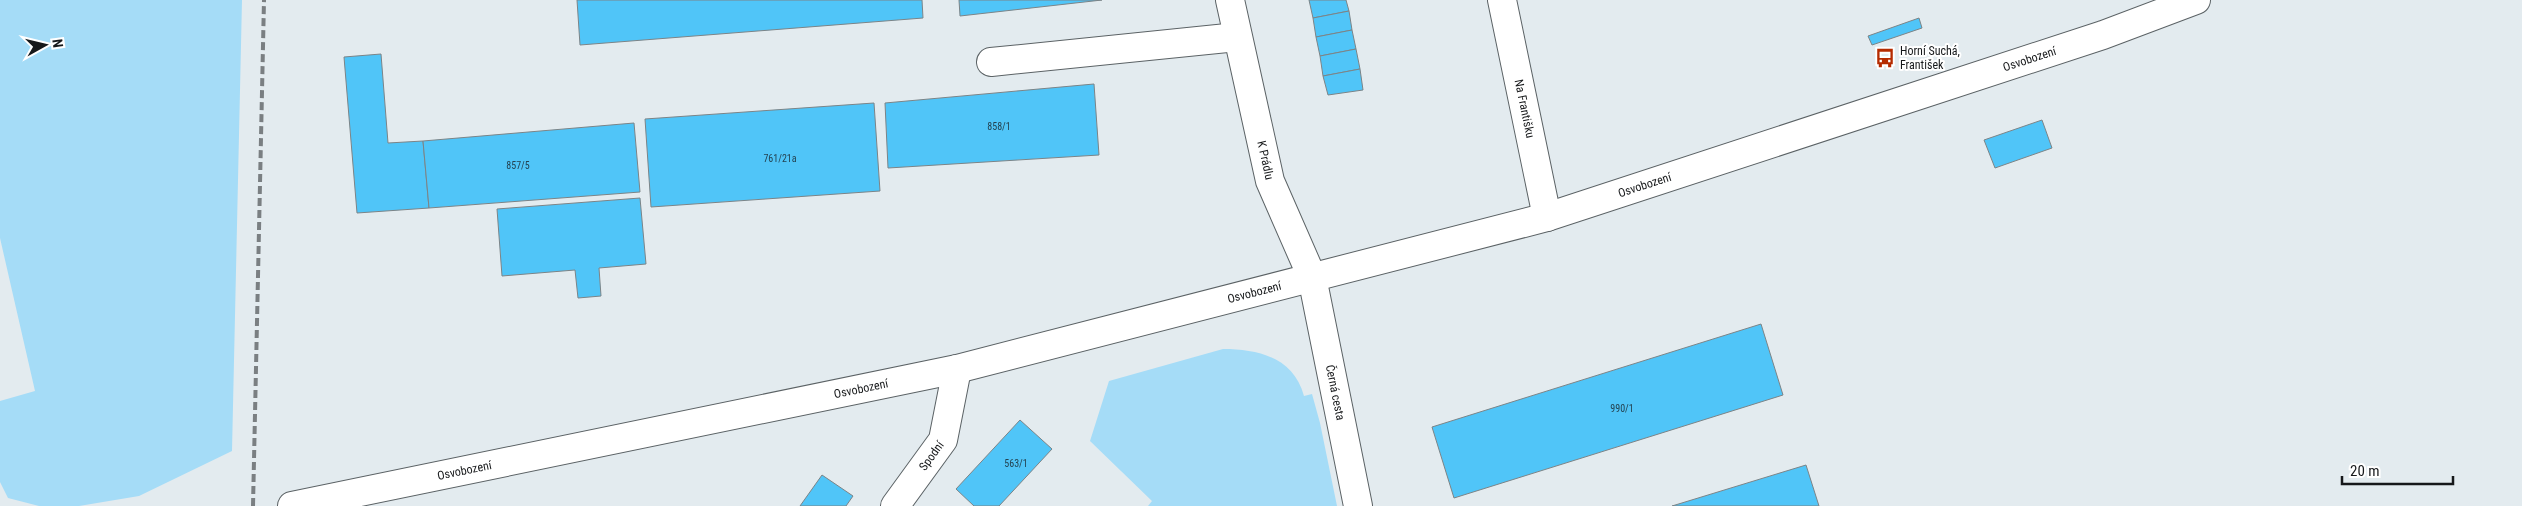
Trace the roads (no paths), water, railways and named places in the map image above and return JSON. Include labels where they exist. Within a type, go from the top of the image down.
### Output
[{"type":"main road","name":"K Prádlu","points":[[1230,0],[1270,181],[1312,277]]},
{"type":"main road","name":"Na Františku","points":[[1502,0],[1547,217]]},
{"type":"main road","name":"Osvobození","points":[[292,506],[957,369],[1547,217],[2103,35],[2196,0]]},
{"type":"main road","points":[[991,62],[1237,37]]},
{"type":"main road","name":"Černá cesta","points":[[1312,277],[1358,506]]},
{"type":"main road","name":"Spodní","points":[[895,506],[943,440],[957,369]]},
{"type":"railway","points":[[253,506],[264,0]]},
{"type":"place","name":"Horní Suchá, František","points":[[1885,58]]}]
